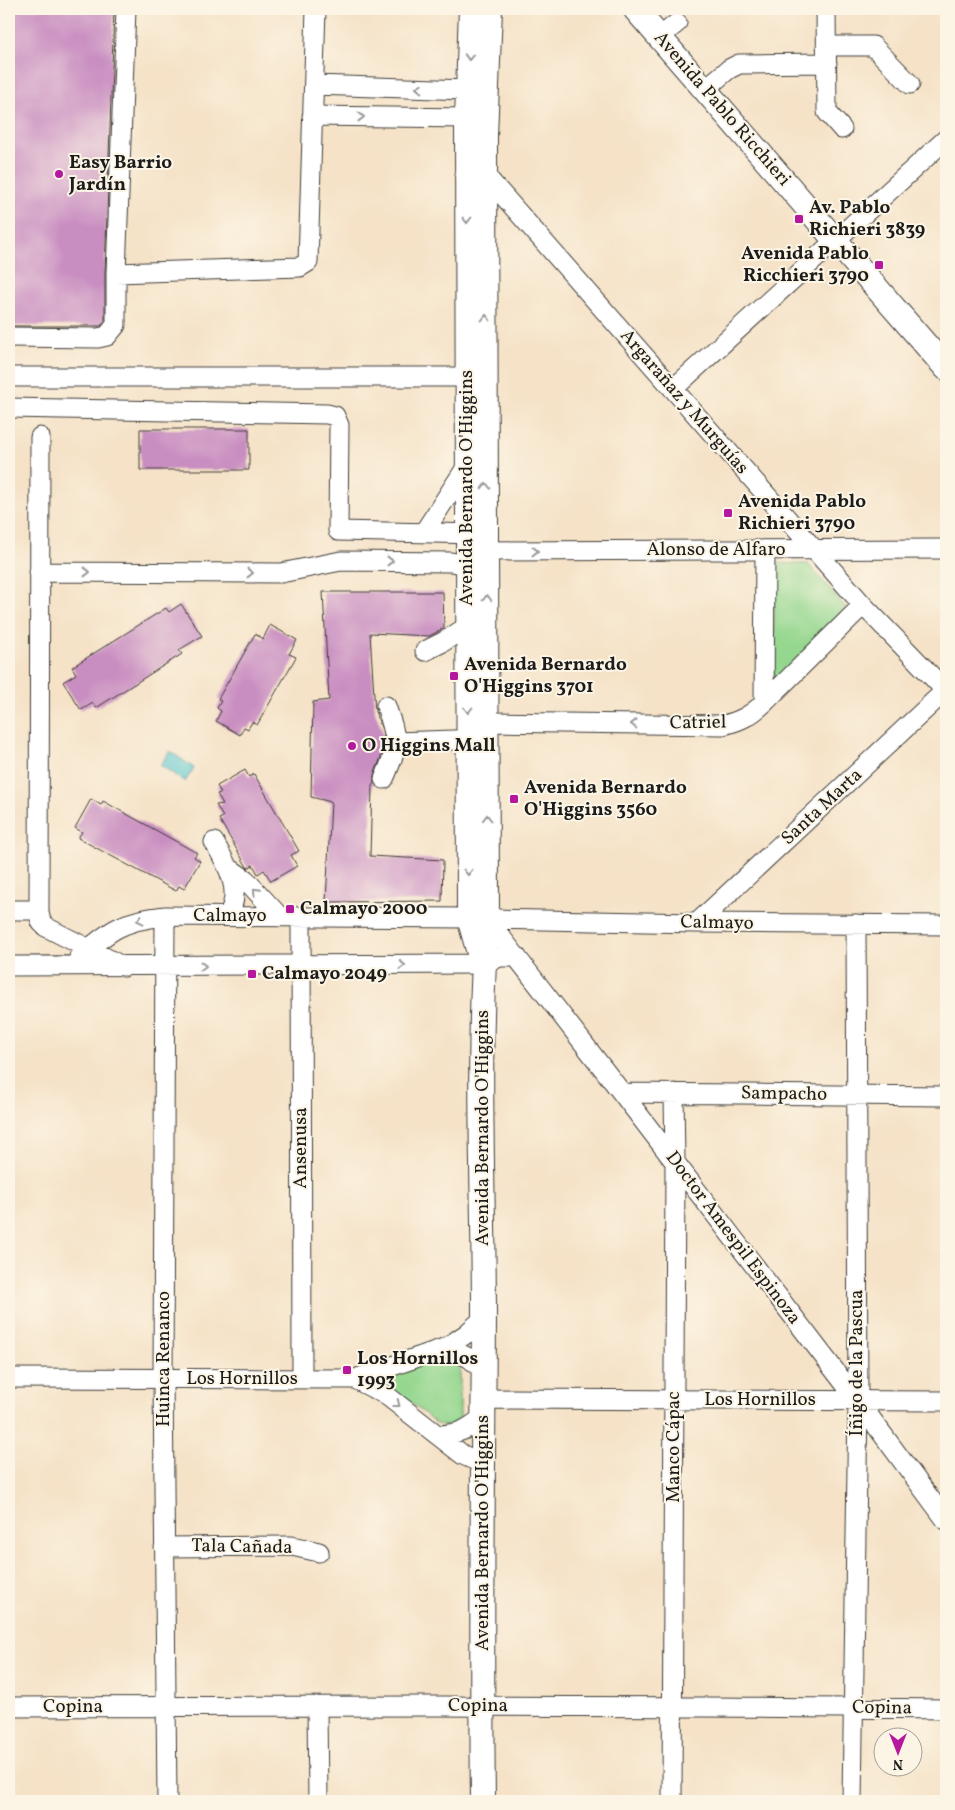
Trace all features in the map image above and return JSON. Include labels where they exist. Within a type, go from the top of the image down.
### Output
[{"type":"main road","name":"Avenida Bernardo O'Higgins","points":[[471,9],[467,118],[467,466],[480,539],[468,565],[468,626],[481,733]]},
{"type":"main road","name":"Avenida Bernardo O'Higgins","points":[[483,1801],[483,964],[478,918],[485,137],[490,9]]},
{"type":"main road","name":"Avenida Pablo Ricchieri","points":[[635,9],[668,30],[704,89],[946,368]]},
{"type":"main road","points":[[468,90],[475,94],[479,101],[485,137]]},
{"type":"street","points":[[9,337],[98,338],[108,336],[116,325],[116,272],[126,9]]},
{"type":"street","points":[[116,272],[300,267],[308,262],[316,9]]},
{"type":"street","points":[[826,9],[827,112],[842,129]]},
{"type":"street","points":[[704,89],[729,69],[739,64],[827,55],[873,46],[910,84]]},
{"type":"street","points":[[314,85],[468,90]]},
{"type":"street","points":[[312,116],[467,118]]},
{"type":"street","points":[[673,389],[946,139]]},
{"type":"street","name":"Argarañaz y Murguías","points":[[486,176],[863,605],[946,691]]},
{"type":"street","points":[[9,377],[467,376]]},
{"type":"street","points":[[9,408],[327,414],[335,416],[340,425],[339,531],[334,546],[335,552],[342,561]]},
{"type":"street","points":[[40,437],[38,912],[41,922],[46,927],[124,967]]},
{"type":"street","points":[[424,532],[467,466]]},
{"type":"street","name":"Alonso de Alfaro","points":[[339,531],[424,532],[480,539],[765,550],[946,549]]},
{"type":"street","points":[[764,703],[765,550]]},
{"type":"street","points":[[38,572],[281,573],[342,561],[451,562],[468,565]]},
{"type":"street","name":"Catriel","points":[[396,742],[481,733],[723,725],[738,722],[750,716],[764,703],[863,605]]},
{"type":"street","points":[[425,651],[468,626]]},
{"type":"street","name":"Santa Marta","points":[[697,924],[946,691]]},
{"type":"street","points":[[384,779],[395,754],[396,742],[386,706]]},
{"type":"street","points":[[214,842],[229,868],[234,896],[232,910],[227,916]]},
{"type":"street","points":[[229,868],[244,879],[280,917]]},
{"type":"street","points":[[9,910],[38,912]]},
{"type":"street","name":"Calmayo","points":[[67,967],[106,933],[144,918],[165,916],[478,918],[697,924],[946,925]]},
{"type":"street","name":"Huinca Renanco","points":[[165,916],[163,1379],[167,1801]]},
{"type":"street","name":"Ansenusa","points":[[301,917],[302,1379]]},
{"type":"street","name":"Doctor Amespil Espinoza","points":[[478,918],[517,957],[858,1401],[946,1520]]},
{"type":"street","name":"Íñigo de la Pascua","points":[[852,1801],[858,1401],[856,924]]},
{"type":"street","points":[[66,938],[67,967]]},
{"type":"street","points":[[9,966],[165,967],[483,964],[500,957],[517,957]]},
{"type":"street","name":"Sampacho","points":[[622,1093],[946,1096]]},
{"type":"street","name":"Manco Cápac","points":[[672,1801],[674,1093]]},
{"type":"street","name":"Los Hornillos","points":[[9,1378],[355,1379],[448,1347],[484,1318]]},
{"type":"street","points":[[448,1347],[469,1358],[483,1370]]},
{"type":"street","name":"Los Hornillos","points":[[355,1379],[386,1395],[463,1455],[483,1464]]},
{"type":"street","name":"Los Hornillos","points":[[484,1408],[674,1400],[946,1401]]},
{"type":"street","points":[[437,1435],[454,1434],[467,1430],[484,1408]]},
{"type":"street","name":"Tala Cañada","points":[[164,1547],[292,1546],[319,1552]]},
{"type":"street","name":"Copina","points":[[9,1707],[482,1706],[946,1709]]},
{"type":"street","points":[[317,1707],[318,1801]]},
{"type":"green space","points":[[774,563],[808,564],[846,608],[777,680],[774,677]]},
{"type":"green space","points":[[447,1355],[456,1362],[460,1372],[460,1417],[454,1424],[446,1426],[437,1424],[408,1400],[372,1382]]},
{"type":"water","points":[[170,751],[194,768],[185,782],[160,765]]},
{"type":"building","name":"Easy Barrio Jardín","points":[[9,9],[114,9],[105,321],[101,326],[9,326]]},
{"type":"building","points":[[140,429],[249,429],[249,470],[140,470]]},
{"type":"building","name":"O Higgins Mall","points":[[323,592],[443,592],[444,628],[437,632],[429,636],[370,633],[375,711],[382,730],[384,743],[372,786],[370,856],[443,860],[442,901],[326,902],[331,802],[311,797],[313,702],[329,700]]},
{"type":"building","points":[[181,604],[202,636],[179,650],[182,654],[96,708],[93,703],[81,710],[63,682],[76,674],[72,667],[166,608],[169,612]]},
{"type":"building","points":[[270,625],[297,640],[289,654],[296,657],[257,725],[252,722],[248,729],[244,727],[240,735],[216,721],[221,711],[217,708],[221,701],[218,699],[255,634],[263,639]]},
{"type":"building","points":[[245,770],[249,777],[254,774],[299,851],[291,855],[297,866],[271,881],[264,870],[258,874],[253,865],[247,867],[219,819],[223,817],[216,805],[223,804],[217,794],[221,793],[217,786]]},
{"type":"building","points":[[91,799],[101,805],[103,801],[197,853],[194,857],[200,861],[184,889],[179,886],[176,891],[78,838],[82,832],[75,828]]},
{"type":"place","name":"Easy Barrio Jardín","points":[[59,174]]},
{"type":"place","name":"Av. Pablo Richieri 3839","points":[[799,219]]},
{"type":"place","name":"Avenida Pablo Ricchieri 3790","points":[[879,265]]},
{"type":"place","name":"Avenida Pablo Richieri 3790","points":[[728,513]]},
{"type":"place","name":"Avenida Bernardo O'Higgins 3701","points":[[454,676]]},
{"type":"place","name":"O Higgins Mall","points":[[352,746]]},
{"type":"place","name":"Avenida Bernardo O'Higgins 3560","points":[[514,799]]},
{"type":"place","name":"Calmayo 2000","points":[[290,909]]},
{"type":"place","name":"Calmayo 2049","points":[[252,974]]},
{"type":"place","name":"Los Hornillos 1993","points":[[347,1370]]}]
